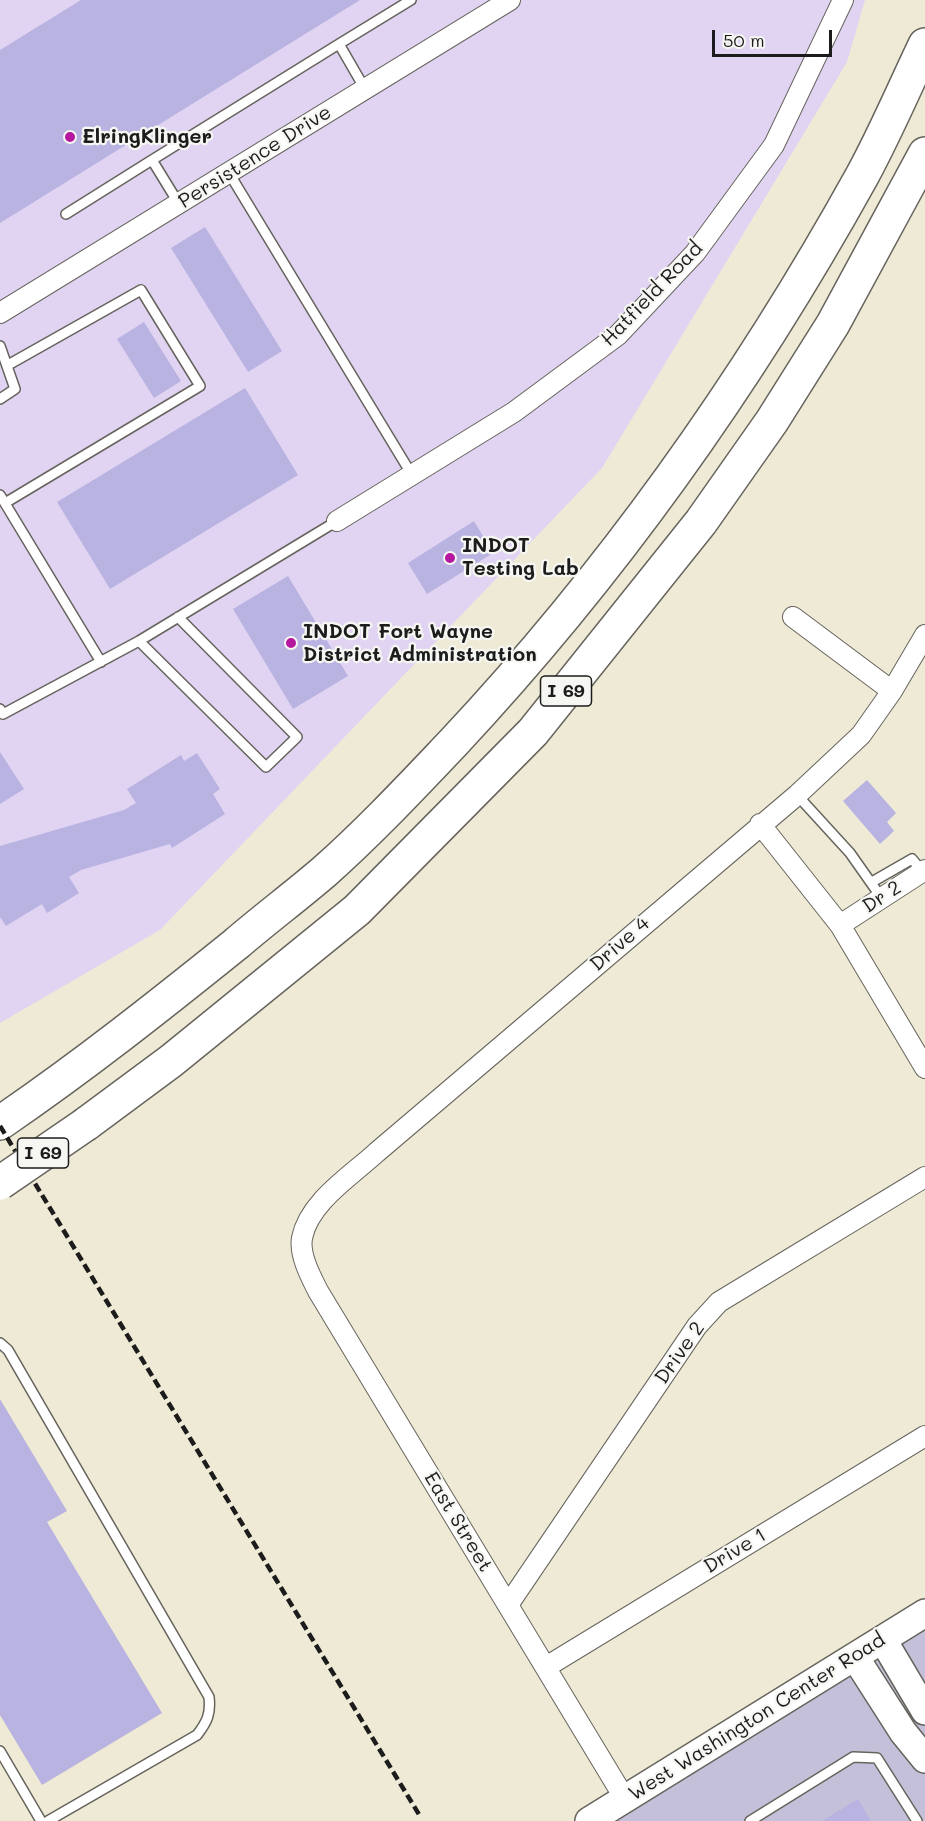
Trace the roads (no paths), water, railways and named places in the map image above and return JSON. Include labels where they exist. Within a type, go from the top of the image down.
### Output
[{"type":"highway","name":"I 69","points":[[0,1123],[149,1015],[326,870],[419,779],[497,696],[581,596],[662,492],[788,303],[863,173],[925,45]]},
{"type":"highway","name":"I 69","points":[[0,1183],[86,1124],[171,1061],[357,910],[533,732],[701,522],[772,422],[833,324],[925,154]]},
{"type":"main road","name":"West Washington Center Road","points":[[589,1821],[925,1613]]},
{"type":"main road","points":[[882,1640],[925,1711]]},
{"type":"main road","points":[[855,1657],[903,1732],[925,1759]]},
{"type":"street","name":"Persistence Drive","points":[[0,313],[510,0]]},
{"type":"street","name":"Hatfield Road","points":[[337,521],[514,412],[618,335],[695,253],[774,145],[843,0]]},
{"type":"street","points":[[793,617],[892,691]]},
{"type":"street","name":"Drive 4","points":[[301,1239],[314,1210],[361,1167],[760,824],[797,795],[861,735],[892,691],[925,635]]},
{"type":"street","points":[[760,824],[840,925],[925,1068]]},
{"type":"street","name":"Dr 2","points":[[840,925],[877,889],[924,870]]},
{"type":"street","name":"Drive 2","points":[[508,1605],[697,1326],[719,1302],[925,1177]]},
{"type":"street","name":"East Street","points":[[301,1239],[307,1267],[318,1291],[625,1799]]},
{"type":"street","name":"Drive 1","points":[[546,1667],[925,1436]]},
{"type":"lane","points":[[66,214],[411,0]]},
{"type":"lane","points":[[339,44],[365,89]]},
{"type":"lane","points":[[152,160],[179,204]]},
{"type":"lane","points":[[229,173],[412,475]]},
{"type":"lane","points":[[8,365],[141,290],[200,386],[2,499],[100,662]]},
{"type":"lane","points":[[0,346],[15,389],[0,399]]},
{"type":"lane","points":[[0,709],[3,714],[139,641],[337,521]]},
{"type":"lane","points":[[139,641],[266,767],[297,738],[178,617]]},
{"type":"lane","points":[[797,795],[845,846],[877,889]]},
{"type":"lane","points":[[0,1343],[8,1350],[209,1697],[210,1711],[206,1724],[197,1736],[48,1821]]},
{"type":"lane","points":[[0,1751],[41,1821]]},
{"type":"lane","points":[[750,1821],[853,1757],[877,1758],[917,1821]]},
{"type":"railway","points":[[0,1126],[420,1816]]},
{"type":"place","name":"ElringKlinger","points":[[70,137]]},
{"type":"place","name":"INDOT Testing Lab","points":[[450,558]]},
{"type":"place","name":"INDOT Fort Wayne District Administration","points":[[291,643]]}]
